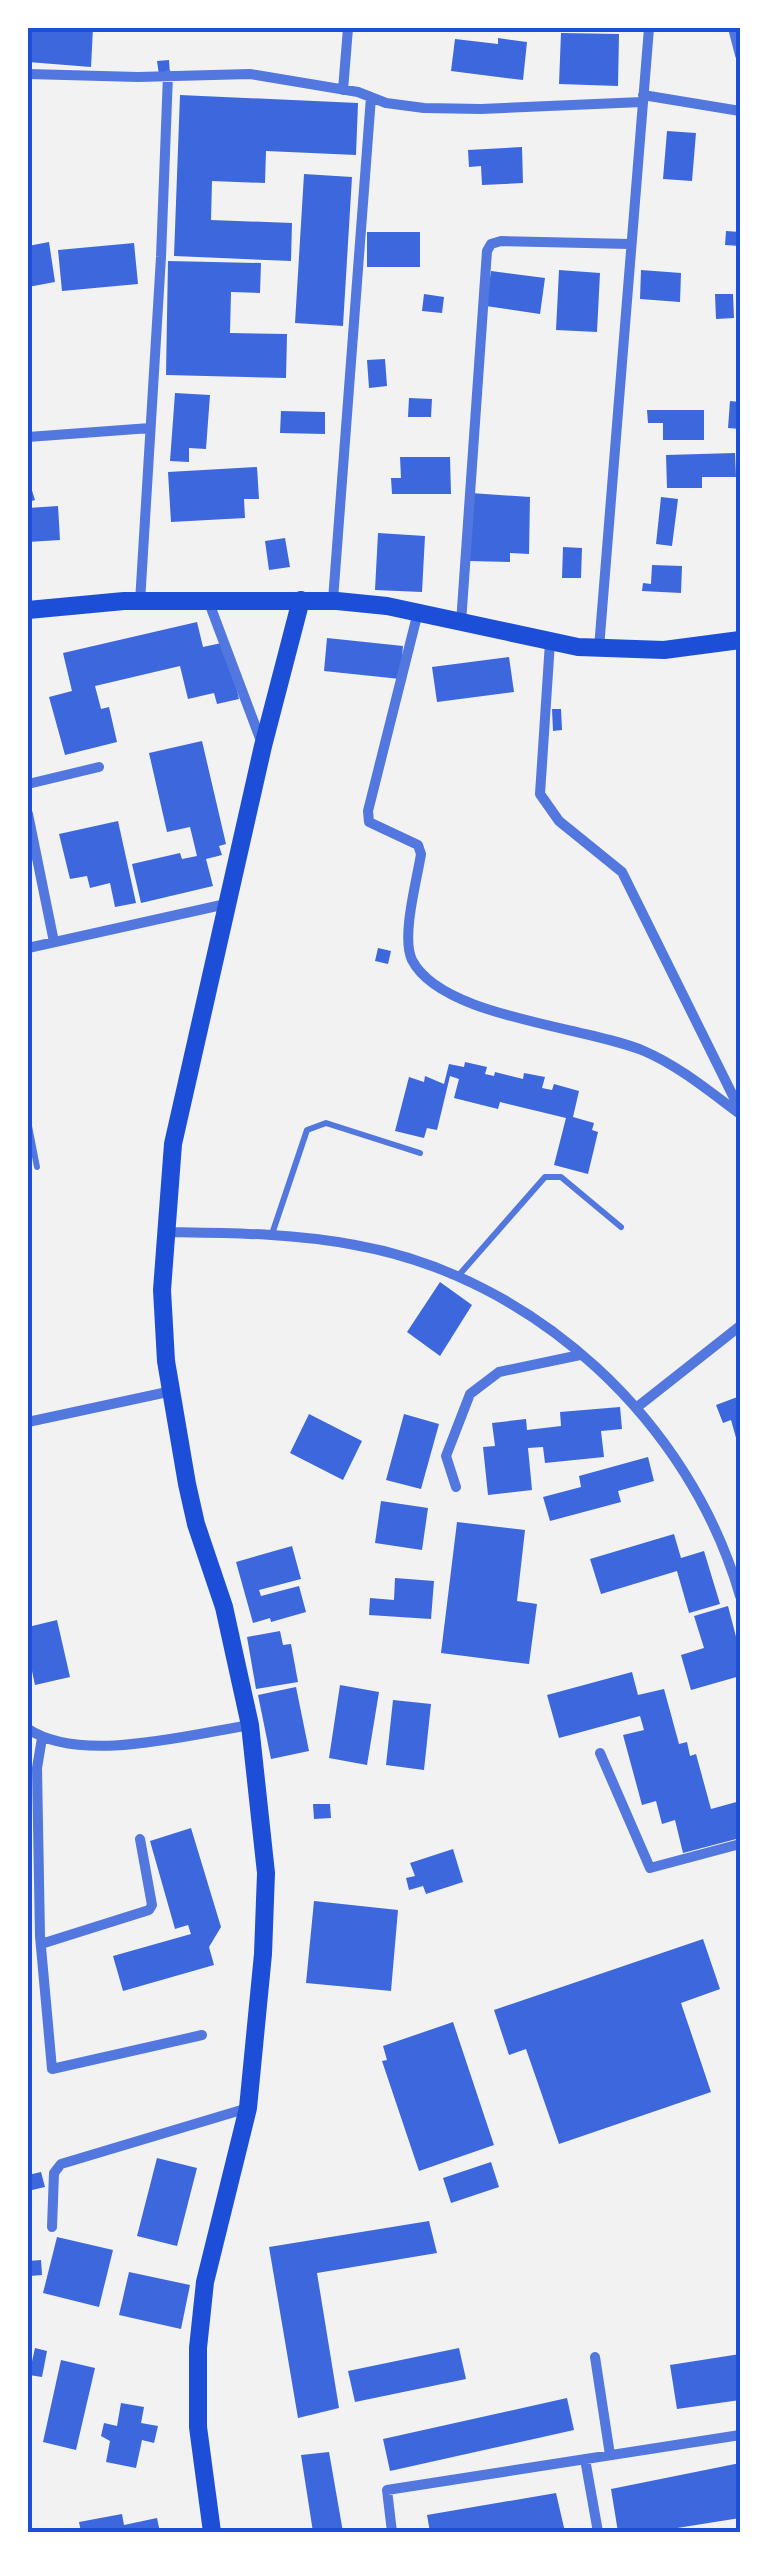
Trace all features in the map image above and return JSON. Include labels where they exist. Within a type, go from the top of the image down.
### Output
[{"type":"main road","points":[[212,2532],[198,2427],[198,2348],[205,2282],[248,2108],[263,1954],[266,1873],[250,1725],[224,1607],[196,1524],[172,1391],[162,1314],[165,1232],[173,1144],[263,746],[301,600]]},
{"type":"main road","points":[[28,610],[140,602],[333,600],[418,612],[550,642],[599,648],[664,650],[740,640]]},
{"type":"street","points":[[343,90],[348,28]]},
{"type":"street","points":[[599,648],[649,28]]},
{"type":"street","points":[[733,28],[740,55]]},
{"type":"street","points":[[28,74],[238,73],[424,108],[481,109],[642,98],[740,111]]},
{"type":"street","points":[[140,602],[168,75]]},
{"type":"street","points":[[333,600],[371,97]]},
{"type":"street","points":[[460,623],[487,250],[501,242],[630,244]]},
{"type":"street","points":[[28,437],[150,428]]},
{"type":"street","points":[[208,600],[263,746]]},
{"type":"street","points":[[418,612],[368,812],[369,822],[418,845],[421,854],[408,944],[412,960],[435,984],[463,1002],[644,1051],[740,1112]]},
{"type":"street","points":[[550,642],[540,794],[558,822],[622,872],[740,1112]]},
{"type":"street","points":[[28,784],[99,767]]},
{"type":"street","points":[[28,814],[54,942]]},
{"type":"street","points":[[28,948],[226,904]]},
{"type":"street","points":[[165,1232],[272,1234],[357,1245],[458,1275],[519,1308],[617,1386],[656,1431],[712,1521],[740,1596]]},
{"type":"street","points":[[636,1408],[740,1326]]},
{"type":"street","points":[[456,1487],[446,1456],[470,1394],[499,1372],[580,1355]]},
{"type":"street","points":[[28,1422],[172,1391]]},
{"type":"street","points":[[28,1729],[42,1738],[80,1747],[250,1725]]},
{"type":"street","points":[[42,1738],[37,1768],[40,1944],[52,2069],[202,2035]]},
{"type":"street","points":[[600,1753],[650,1868],[740,1844]]},
{"type":"street","points":[[40,1944],[148,1910],[152,1905],[140,1839]]},
{"type":"street","points":[[52,2227],[54,2173],[61,2164],[248,2108]]},
{"type":"street","points":[[595,2356],[610,2456]]},
{"type":"street","points":[[392,2532],[386,2490],[740,2435]]},
{"type":"street","points":[[584,2460],[598,2532]]},
{"type":"lane","points":[[28,1121],[36,1167]]},
{"type":"lane","points":[[272,1234],[308,1130],[317,1124],[326,1123],[420,1153]]},
{"type":"lane","points":[[458,1275],[545,1177],[562,1178],[622,1227]]},
{"type":"building","points":[[28,28],[93,28],[91,67],[28,62]]},
{"type":"building","points":[[561,33],[619,34],[618,86],[559,84]]},
{"type":"building","points":[[498,38],[527,42],[523,80],[451,71],[455,39],[498,44]]},
{"type":"building","points":[[169,60],[170,75],[159,75],[157,61]]},
{"type":"building","points":[[180,95],[358,103],[356,155],[266,151],[265,183],[212,181],[211,220],[292,223],[291,261],[174,256]]},
{"type":"building","points":[[667,131],[696,133],[692,181],[663,179]]},
{"type":"building","points":[[522,147],[523,183],[482,185],[481,166],[469,167],[468,150]]},
{"type":"building","points":[[304,174],[352,177],[343,326],[295,323]]},
{"type":"building","points":[[726,231],[740,232],[740,246],[725,245]]},
{"type":"building","points":[[367,232],[420,232],[420,267],[367,267]]},
{"type":"building","points":[[49,242],[55,282],[28,287],[28,246]]},
{"type":"building","points":[[134,243],[138,284],[62,291],[58,250]]},
{"type":"building","points":[[168,261],[261,263],[260,293],[231,292],[230,333],[287,334],[286,378],[166,375]]},
{"type":"building","points":[[559,270],[600,273],[597,332],[556,330]]},
{"type":"building","points":[[641,270],[681,273],[680,302],[640,299]]},
{"type":"building","points":[[491,271],[545,278],[540,314],[486,306]]},
{"type":"building","points":[[424,294],[444,297],[442,313],[422,311]]},
{"type":"building","points":[[715,294],[733,294],[734,318],[716,319]]},
{"type":"building","points":[[385,359],[387,386],[369,388],[367,360]]},
{"type":"building","points":[[175,393],[210,395],[206,449],[189,448],[189,462],[170,461]]},
{"type":"building","points":[[409,398],[432,399],[431,417],[408,417]]},
{"type":"building","points":[[730,401],[740,402],[740,429],[728,428]]},
{"type":"building","points":[[647,410],[704,410],[704,440],[663,440],[663,423],[648,423]]},
{"type":"building","points":[[281,411],[325,412],[325,434],[280,433]]},
{"type":"building","points":[[735,453],[736,477],[702,477],[702,488],[667,488],[666,455]]},
{"type":"building","points":[[400,457],[450,457],[451,494],[392,494],[391,478],[401,478]]},
{"type":"building","points":[[257,467],[259,499],[244,499],[245,518],[171,522],[168,472]]},
{"type":"building","points":[[28,478],[35,500],[28,502]]},
{"type":"building","points":[[471,493],[530,497],[529,554],[510,553],[510,562],[469,561]]},
{"type":"building","points":[[661,497],[678,499],[672,546],[656,544]]},
{"type":"building","points":[[58,506],[60,540],[28,542],[28,508]]},
{"type":"building","points":[[378,533],[425,536],[422,592],[375,590]]},
{"type":"building","points":[[285,538],[290,567],[269,570],[265,541]]},
{"type":"building","points":[[563,547],[582,548],[581,578],[562,578]]},
{"type":"building","points":[[652,565],[682,566],[681,593],[642,591],[643,583],[651,584]]},
{"type":"building","points":[[197,622],[203,647],[226,642],[239,699],[217,704],[214,693],[188,699],[180,666],[95,686],[101,709],[109,707],[117,742],[65,755],[49,697],[72,691],[63,653]]},
{"type":"building","points":[[327,638],[403,646],[400,679],[324,671]]},
{"type":"building","points":[[509,657],[514,692],[437,702],[432,667]]},
{"type":"building","points":[[552,709],[561,709],[562,730],[553,731]]},
{"type":"building","points":[[202,741],[226,844],[219,846],[222,855],[206,859],[213,886],[141,903],[132,864],[180,853],[182,859],[197,856],[190,827],[167,832],[149,753]]},
{"type":"building","points":[[118,821],[136,903],[115,907],[110,883],[90,888],[87,876],[70,879],[59,834]]},
{"type":"building","points":[[378,948],[391,951],[388,964],[375,961]]},
{"type":"building","points":[[465,1062],[487,1067],[485,1074],[494,1076],[495,1072],[523,1079],[524,1073],[545,1077],[542,1088],[552,1090],[554,1084],[579,1091],[573,1117],[594,1123],[592,1130],[598,1132],[588,1174],[554,1165],[566,1118],[500,1102],[498,1109],[454,1098],[459,1079],[450,1076],[437,1130],[427,1128],[424,1138],[395,1131],[409,1077],[424,1082],[425,1076],[444,1084],[449,1064],[464,1067]]},
{"type":"building","points":[[440,1282],[472,1305],[440,1356],[407,1332]]},
{"type":"building","points":[[740,1396],[740,1452],[731,1420],[723,1423],[716,1405]]},
{"type":"building","points":[[620,1407],[622,1429],[601,1431],[604,1457],[545,1463],[543,1447],[528,1448],[532,1490],[488,1495],[483,1447],[495,1446],[492,1423],[526,1419],[527,1430],[561,1426],[560,1412]]},
{"type":"building","points":[[309,1414],[362,1441],[343,1480],[290,1453]]},
{"type":"building","points":[[404,1414],[439,1424],[421,1489],[386,1480]]},
{"type":"building","points":[[648,1457],[654,1481],[618,1491],[621,1502],[550,1521],[543,1497],[581,1487],[579,1476]]},
{"type":"building","points":[[381,1501],[428,1508],[422,1550],[375,1543]]},
{"type":"building","points":[[457,1522],[525,1530],[517,1601],[537,1604],[529,1664],[441,1653]]},
{"type":"building","points":[[674,1534],[681,1558],[704,1551],[720,1604],[689,1613],[677,1571],[601,1594],[590,1559]]},
{"type":"building","points":[[292,1546],[301,1579],[259,1590],[261,1596],[299,1586],[306,1612],[253,1623],[236,1562]]},
{"type":"building","points":[[395,1578],[434,1581],[431,1619],[369,1615],[370,1598],[394,1600]]},
{"type":"building","points":[[728,1606],[740,1652],[740,1676],[691,1690],[681,1655],[704,1648],[694,1616]]},
{"type":"building","points":[[57,1620],[70,1677],[35,1685],[28,1627]]},
{"type":"building","points":[[280,1631],[283,1645],[291,1644],[298,1682],[256,1689],[247,1637]]},
{"type":"building","points":[[632,1672],[638,1695],[664,1689],[679,1744],[687,1742],[690,1756],[696,1754],[711,1809],[740,1801],[740,1838],[683,1853],[675,1820],[662,1824],[656,1801],[642,1805],[623,1735],[644,1730],[640,1716],[559,1738],[547,1695]]},
{"type":"building","points":[[340,1685],[379,1692],[367,1765],[329,1758]]},
{"type":"building","points":[[296,1687],[309,1751],[271,1759],[258,1695]]},
{"type":"building","points":[[393,1700],[431,1704],[424,1770],[386,1765]]},
{"type":"building","points":[[313,1804],[330,1804],[331,1818],[314,1819]]},
{"type":"building","points":[[191,1828],[221,1927],[209,1947],[214,1965],[123,1991],[113,1956],[191,1934],[188,1925],[175,1929],[150,1841]]},
{"type":"building","points":[[453,1849],[463,1882],[426,1894],[423,1886],[409,1890],[406,1878],[415,1876],[410,1863]]},
{"type":"building","points":[[314,1901],[398,1910],[391,1991],[306,1983]]},
{"type":"building","points":[[703,1939],[720,1989],[681,2003],[711,2092],[559,2144],[526,2049],[509,2055],[494,2010]]},
{"type":"building","points":[[453,2022],[494,2145],[419,2171],[382,2061],[387,2060],[383,2046]]},
{"type":"building","points":[[157,2158],[197,2168],[177,2246],[137,2236]]},
{"type":"building","points":[[491,2162],[499,2187],[451,2203],[443,2178]]},
{"type":"building","points":[[41,2172],[45,2187],[28,2191],[28,2175]]},
{"type":"building","points":[[429,2221],[437,2253],[317,2273],[339,2408],[298,2418],[269,2247]]},
{"type":"building","points":[[57,2237],[113,2250],[99,2307],[43,2293]]},
{"type":"building","points":[[41,2260],[42,2275],[30,2276],[28,2261]]},
{"type":"building","points":[[129,2272],[190,2285],[181,2329],[119,2315]]},
{"type":"building","points":[[35,2348],[47,2351],[42,2377],[29,2375]]},
{"type":"building","points":[[459,2348],[466,2379],[355,2402],[348,2371]]},
{"type":"building","points":[[740,2354],[740,2400],[677,2409],[670,2365]]},
{"type":"building","points":[[61,2360],[95,2368],[76,2450],[43,2442]]},
{"type":"building","points":[[567,2398],[574,2430],[390,2471],[383,2439]]},
{"type":"building","points":[[121,2403],[144,2407],[141,2423],[158,2426],[154,2443],[142,2440],[136,2468],[106,2462],[110,2441],[101,2436],[104,2423],[117,2426]]},
{"type":"building","points":[[329,2452],[343,2532],[313,2532],[301,2455]]},
{"type":"building","points":[[740,2463],[740,2518],[652,2532],[618,2532],[611,2489]]},
{"type":"building","points":[[556,2493],[565,2532],[430,2532],[427,2515]]},
{"type":"building","points":[[122,2514],[124,2525],[157,2518],[160,2532],[81,2532],[79,2522]]}]
